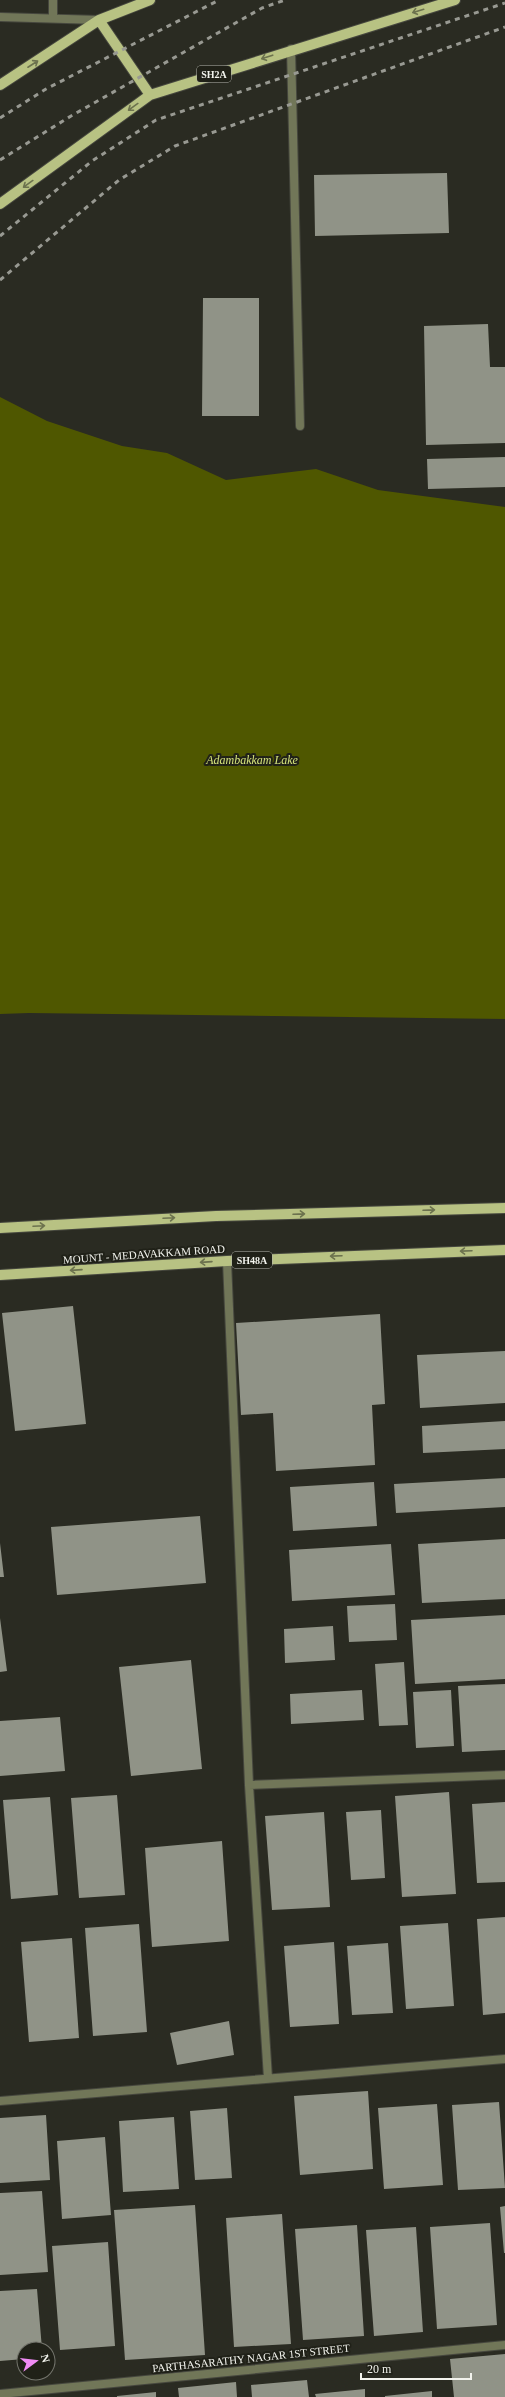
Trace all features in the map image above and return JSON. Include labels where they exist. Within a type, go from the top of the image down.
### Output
[{"type":"main road","points":[[0,85],[99,20],[150,0]]},
{"type":"main road","name":"SH2A","points":[[0,204],[150,95],[456,0]]},
{"type":"main road","points":[[99,20],[150,95]]},
{"type":"main road","points":[[0,1228],[216,1216],[505,1208]]},
{"type":"main road","name":"MOUNT - MEDAVAKKAM ROAD","points":[[0,1275],[227,1261],[505,1250]]},
{"type":"street","points":[[53,0],[53,18]]},
{"type":"street","points":[[0,17],[99,20]]},
{"type":"street","points":[[291,50],[300,426]]},
{"type":"street","points":[[227,1261],[249,1785],[268,2078]]},
{"type":"street","points":[[249,1785],[505,1775]]},
{"type":"street","points":[[0,2101],[505,2059]]},
{"type":"street","name":"PARTHASARATHY NAGAR 1ST STREET","points":[[0,2394],[505,2345]]},
{"type":"water","name":"Adambakkam Lake","points":[[0,397],[47,421],[122,446],[167,453],[226,480],[316,469],[378,490],[505,507],[505,1019],[29,1013],[0,1014]]},
{"type":"building","points":[[447,173],[449,233],[315,236],[314,175]]},
{"type":"building","points":[[203,298],[259,298],[259,416],[202,416]]},
{"type":"building","points":[[488,324],[490,367],[505,367],[505,443],[426,445],[424,326]]},
{"type":"building","points":[[505,457],[505,487],[428,489],[427,459]]},
{"type":"building","points":[[73,1306],[86,1424],[15,1431],[2,1313]]},
{"type":"building","points":[[380,1314],[385,1404],[372,1405],[375,1465],[276,1471],[273,1413],[241,1415],[236,1323]]},
{"type":"building","points":[[505,1351],[505,1403],[420,1408],[417,1355]]},
{"type":"building","points":[[505,1421],[505,1449],[423,1453],[422,1426]]},
{"type":"building","points":[[505,1478],[505,1507],[396,1513],[394,1484]]},
{"type":"building","points":[[374,1482],[377,1526],[293,1531],[290,1487]]},
{"type":"building","points":[[200,1516],[206,1583],[57,1595],[51,1527]]},
{"type":"building","points":[[505,1539],[505,1599],[422,1603],[418,1544]]},
{"type":"building","points":[[0,1543],[4,1577],[0,1577]]},
{"type":"building","points":[[391,1544],[395,1595],[292,1601],[289,1550]]},
{"type":"building","points":[[395,1604],[397,1640],[349,1642],[347,1606]]},
{"type":"building","points":[[505,1615],[505,1679],[415,1684],[411,1620]]},
{"type":"building","points":[[0,1618],[7,1671],[0,1672]]},
{"type":"building","points":[[333,1626],[335,1660],[285,1663],[284,1629]]},
{"type":"building","points":[[191,1660],[202,1769],[131,1776],[119,1667]]},
{"type":"building","points":[[404,1662],[408,1725],[379,1726],[375,1664]]},
{"type":"building","points":[[505,1684],[505,1750],[462,1752],[458,1686]]},
{"type":"building","points":[[362,1690],[364,1720],[291,1724],[290,1694]]},
{"type":"building","points":[[451,1690],[454,1746],[416,1748],[413,1692]]},
{"type":"building","points":[[60,1717],[65,1771],[0,1776],[0,1721]]},
{"type":"building","points":[[449,1792],[456,1894],[402,1897],[395,1796]]},
{"type":"building","points":[[117,1795],[125,1895],[79,1898],[71,1798]]},
{"type":"building","points":[[50,1797],[58,1895],[11,1899],[3,1800]]},
{"type":"building","points":[[505,1802],[505,1882],[477,1883],[472,1804]]},
{"type":"building","points":[[381,1810],[385,1878],[351,1880],[346,1812]]},
{"type":"building","points":[[324,1812],[330,1907],[272,1910],[265,1816]]},
{"type":"building","points":[[222,1841],[229,1941],[152,1947],[145,1848]]},
{"type":"building","points":[[505,1917],[505,2013],[483,2015],[477,1919]]},
{"type":"building","points":[[448,1923],[454,2006],[406,2009],[400,1926]]},
{"type":"building","points":[[139,1924],[147,2032],[93,2036],[85,1928]]},
{"type":"building","points":[[72,1938],[79,2038],[29,2042],[21,1942]]},
{"type":"building","points":[[334,1942],[339,2024],[290,2027],[284,1946]]},
{"type":"building","points":[[388,1943],[393,2013],[352,2015],[347,1946]]},
{"type":"building","points":[[229,2021],[234,2055],[177,2065],[170,2033]]},
{"type":"building","points":[[368,2091],[373,2169],[300,2175],[294,2096]]},
{"type":"building","points":[[499,2102],[505,2188],[458,2190],[452,2105]]},
{"type":"building","points":[[437,2104],[443,2185],[384,2189],[378,2108]]},
{"type":"building","points":[[227,2108],[232,2178],[195,2180],[190,2111]]},
{"type":"building","points":[[46,2115],[50,2180],[0,2183],[0,2118]]},
{"type":"building","points":[[174,2117],[179,2189],[123,2192],[119,2121]]},
{"type":"building","points":[[105,2137],[111,2215],[62,2219],[57,2141]]},
{"type":"building","points":[[42,2191],[48,2272],[0,2275],[0,2193]]},
{"type":"building","points":[[195,2205],[205,2355],[125,2360],[114,2210]]},
{"type":"building","points":[[505,2206],[505,2253],[504,2253],[500,2207]]},
{"type":"building","points":[[282,2214],[291,2344],[234,2347],[226,2218]]},
{"type":"building","points":[[490,2223],[497,2325],[437,2329],[430,2227]]},
{"type":"building","points":[[357,2225],[364,2336],[303,2340],[295,2229]]},
{"type":"building","points":[[416,2227],[423,2332],[374,2336],[366,2230]]},
{"type":"building","points":[[108,2242],[115,2346],[60,2350],[52,2246]]},
{"type":"building","points":[[37,2289],[41,2341],[16,2341],[16,2360],[0,2361],[0,2291]]},
{"type":"building","points":[[505,2354],[505,2397],[454,2397],[450,2359]]},
{"type":"building","points":[[307,2380],[309,2397],[252,2397],[251,2385]]},
{"type":"building","points":[[236,2382],[237,2397],[179,2397],[178,2388]]},
{"type":"building","points":[[365,2389],[365,2397],[316,2397],[315,2394]]},
{"type":"building","points":[[432,2391],[432,2397],[385,2397],[385,2396]]},
{"type":"building","points":[[156,2392],[156,2397],[117,2397],[117,2396]]},
{"type":"railway","points":[[0,118],[46,89],[219,0]]},
{"type":"railway","points":[[0,160],[71,116],[262,8],[285,0]]},
{"type":"railway","points":[[0,236],[92,161],[156,120],[505,3]]},
{"type":"railway","points":[[0,280],[119,180],[175,146],[505,27]]}]
